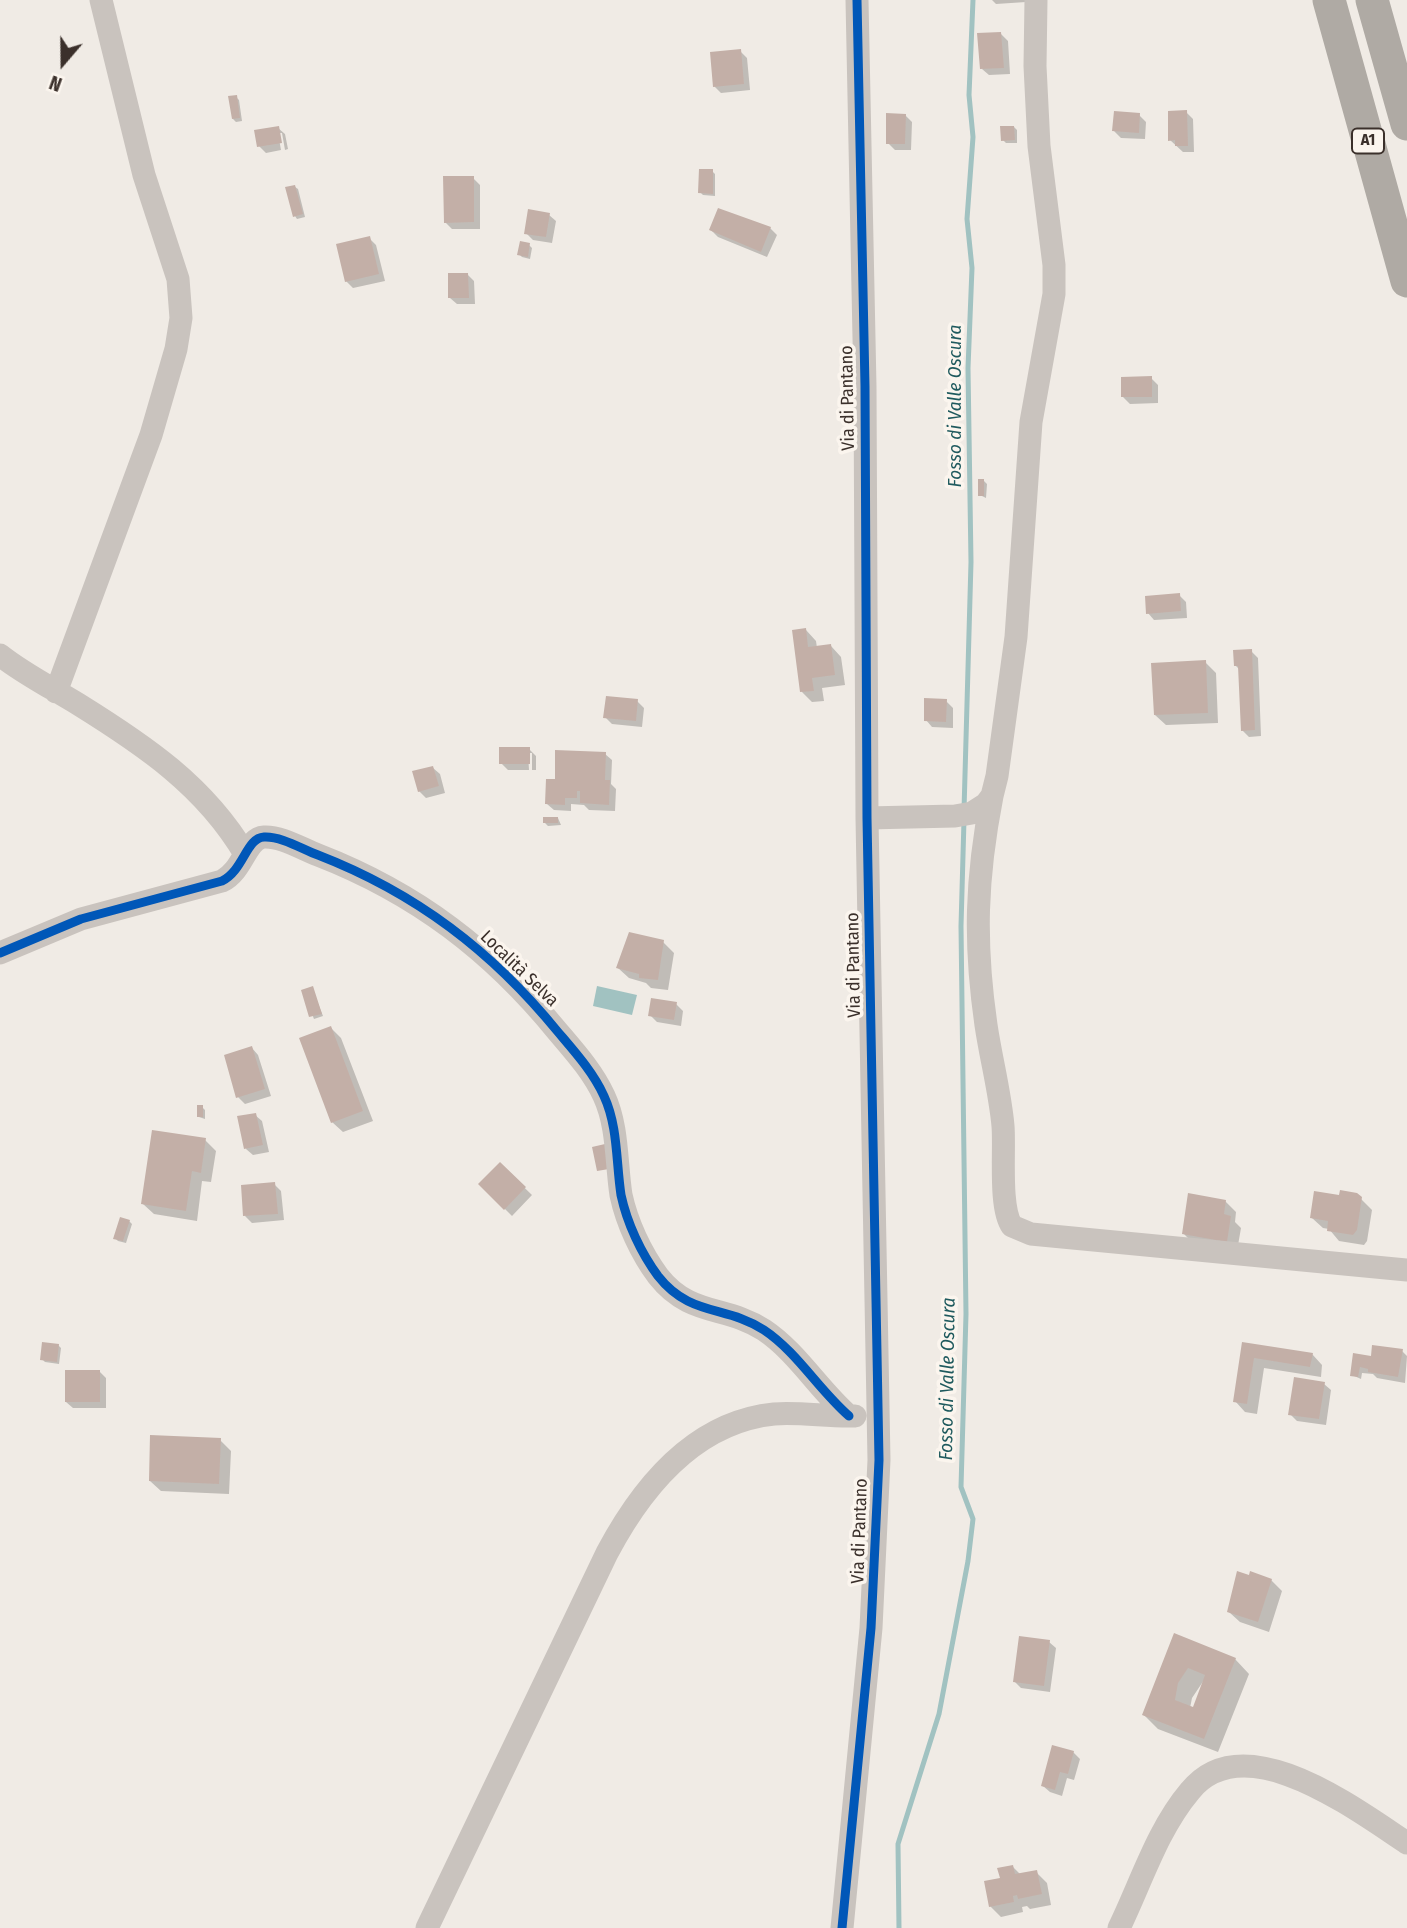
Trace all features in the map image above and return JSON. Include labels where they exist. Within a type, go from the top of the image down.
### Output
[{"type":"highway","name":"A1","points":[[1329,0],[1407,281]]},
{"type":"highway","name":"A1","points":[[1372,0],[1407,124]]},
{"type":"street","points":[[56,692],[151,435],[173,359],[181,318],[178,279],[149,190],[101,0]]},
{"type":"street","name":"Via di Pantano","points":[[842,1928],[875,1576],[879,1413],[867,818],[865,400],[857,0]]},
{"type":"street","points":[[1036,0],[1037,121],[1054,265],[1054,294],[1031,422],[1010,693],[979,877],[978,944],[984,1013],[1002,1120],[1004,1209],[1012,1226],[1031,1234],[1407,1270]]},
{"type":"street","points":[[0,655],[135,743],[181,777],[210,804],[245,854]]},
{"type":"street","points":[[867,818],[964,815],[977,811],[992,796]]},
{"type":"street","name":"Località Selva","points":[[0,953],[81,919],[222,881],[234,873],[256,839],[271,837],[356,870],[397,891],[427,910],[500,969],[533,1002],[585,1064],[604,1094],[611,1118],[625,1211],[639,1244],[659,1277],[687,1302],[737,1317],[763,1329],[782,1345],[828,1397],[849,1416]]},
{"type":"street","points":[[427,1928],[607,1553],[629,1514],[651,1486],[701,1440],[742,1421],[781,1414],[849,1416],[879,1413]]},
{"type":"street","points":[[1119,1928],[1175,1812],[1198,1782],[1226,1766],[1256,1766],[1306,1782],[1407,1843]]},
{"type":"water","points":[[597,986],[637,995],[632,1015],[593,1006]]},
{"type":"building","points":[[1001,32],[1004,68],[980,69],[977,33]]},
{"type":"building","points":[[741,49],[744,84],[713,87],[710,52]]},
{"type":"building","points":[[237,95],[240,118],[232,119],[228,96]]},
{"type":"building","points":[[1187,110],[1188,146],[1175,146],[1175,140],[1168,141],[1168,111]]},
{"type":"building","points":[[1114,111],[1140,113],[1139,133],[1112,131]]},
{"type":"building","points":[[886,113],[906,114],[905,144],[886,144]]},
{"type":"building","points":[[279,126],[282,143],[257,147],[254,130]]},
{"type":"building","points":[[1000,126],[1014,126],[1015,140],[1001,141]]},
{"type":"building","points":[[699,169],[713,169],[713,194],[698,193]]},
{"type":"building","points":[[443,176],[474,176],[474,222],[444,223]]},
{"type":"building","points":[[295,185],[303,214],[293,217],[285,187]]},
{"type":"building","points":[[718,208],[771,227],[761,252],[709,230]]},
{"type":"building","points":[[528,209],[550,213],[546,237],[524,234]]},
{"type":"building","points":[[370,236],[379,274],[345,282],[336,244]]},
{"type":"building","points":[[520,241],[530,243],[528,257],[517,255]]},
{"type":"building","points":[[448,273],[468,273],[469,298],[448,298]]},
{"type":"building","points":[[1152,376],[1152,397],[1121,397],[1121,377]]},
{"type":"building","points":[[978,479],[984,479],[984,496],[978,496]]},
{"type":"building","points":[[1180,593],[1181,611],[1146,614],[1145,596]]},
{"type":"building","points":[[806,628],[808,647],[831,644],[835,675],[812,678],[814,691],[800,692],[792,630]]},
{"type":"building","points":[[1252,649],[1255,730],[1241,731],[1238,666],[1234,666],[1233,650]]},
{"type":"building","points":[[1206,660],[1208,713],[1154,715],[1151,663]]},
{"type":"building","points":[[606,696],[638,699],[636,721],[603,718]]},
{"type":"building","points":[[924,698],[947,699],[946,722],[924,721]]},
{"type":"building","points":[[499,747],[530,747],[530,764],[499,764]]},
{"type":"building","points":[[555,750],[606,752],[605,780],[610,780],[609,805],[580,803],[580,791],[577,791],[577,798],[565,798],[565,805],[545,804],[546,779],[555,779]]},
{"type":"building","points":[[433,766],[439,786],[418,792],[412,771]]},
{"type":"building","points":[[543,817],[558,817],[558,823],[543,823]]},
{"type":"building","points":[[629,932],[664,940],[658,980],[639,978],[639,974],[616,968]]},
{"type":"building","points":[[313,986],[322,1014],[309,1017],[301,990]]},
{"type":"building","points":[[651,998],[677,1002],[674,1020],[648,1016]]},
{"type":"building","points":[[331,1026],[363,1111],[331,1123],[299,1038]]},
{"type":"building","points":[[252,1046],[265,1089],[236,1098],[224,1055]]},
{"type":"building","points":[[197,1105],[203,1105],[203,1117],[197,1117]]},
{"type":"building","points":[[256,1113],[263,1145],[244,1149],[237,1116]]},
{"type":"building","points":[[152,1130],[206,1138],[201,1173],[192,1171],[186,1211],[141,1204]]},
{"type":"building","points":[[605,1144],[609,1169],[597,1171],[592,1147]]},
{"type":"building","points":[[500,1162],[526,1187],[504,1210],[478,1184]]},
{"type":"building","points":[[275,1182],[278,1214],[243,1216],[241,1185]]},
{"type":"building","points":[[1340,1190],[1357,1193],[1362,1197],[1357,1230],[1353,1235],[1327,1231],[1328,1221],[1310,1218],[1314,1191],[1339,1195]]},
{"type":"building","points":[[1188,1193],[1226,1200],[1224,1214],[1231,1216],[1227,1242],[1182,1234]]},
{"type":"building","points":[[120,1217],[130,1220],[123,1241],[113,1239]]},
{"type":"building","points":[[42,1342],[59,1344],[57,1362],[40,1360]]},
{"type":"building","points":[[1242,1342],[1313,1353],[1310,1367],[1254,1358],[1247,1404],[1233,1402]]},
{"type":"building","points":[[1372,1345],[1403,1349],[1398,1377],[1368,1372],[1368,1369],[1360,1367],[1358,1377],[1350,1376],[1353,1353],[1371,1356]]},
{"type":"building","points":[[65,1370],[100,1370],[100,1402],[65,1402]]},
{"type":"building","points":[[1294,1377],[1325,1382],[1319,1419],[1288,1415]]},
{"type":"building","points":[[150,1435],[221,1438],[219,1484],[149,1481]]},
{"type":"building","points":[[1237,1571],[1249,1575],[1250,1571],[1272,1579],[1258,1622],[1227,1612]]},
{"type":"building","points":[[1174,1633],[1236,1658],[1204,1739],[1142,1715]],"holes":[[[1188,1668],[1205,1675],[1193,1707],[1175,1700],[1178,1683]]]},
{"type":"building","points":[[1019,1636],[1050,1640],[1044,1686],[1013,1682]]},
{"type":"building","points":[[1052,1745],[1074,1751],[1068,1774],[1060,1772],[1055,1790],[1041,1786]]},
{"type":"building","points":[[1013,1865],[1015,1874],[1037,1870],[1042,1894],[1018,1899],[1017,1895],[1013,1896],[1014,1902],[989,1907],[984,1881],[1000,1878],[997,1868]]},
{"type":"waterway","name":"Fosso di Valle Oscura","points":[[964,810],[971,562],[968,368],[972,268],[967,219],[973,137],[969,95],[973,0]]},
{"type":"waterway","name":"Fosso di Valle Oscura","points":[[899,1928],[898,1844],[939,1714],[968,1561],[973,1519],[961,1487],[966,1314],[961,926],[964,820]]},
{"type":"cycle path","points":[[842,1928],[871,1628],[879,1460],[867,818],[865,386],[857,0]]},
{"type":"cycle path","points":[[0,953],[81,919],[222,881],[235,870],[253,843],[264,837],[291,843],[388,887],[420,906],[479,950],[533,1003],[589,1070],[600,1087],[612,1119],[621,1195],[627,1216],[640,1248],[658,1276],[670,1289],[696,1305],[750,1322],[764,1330],[787,1349],[849,1416]]}]
